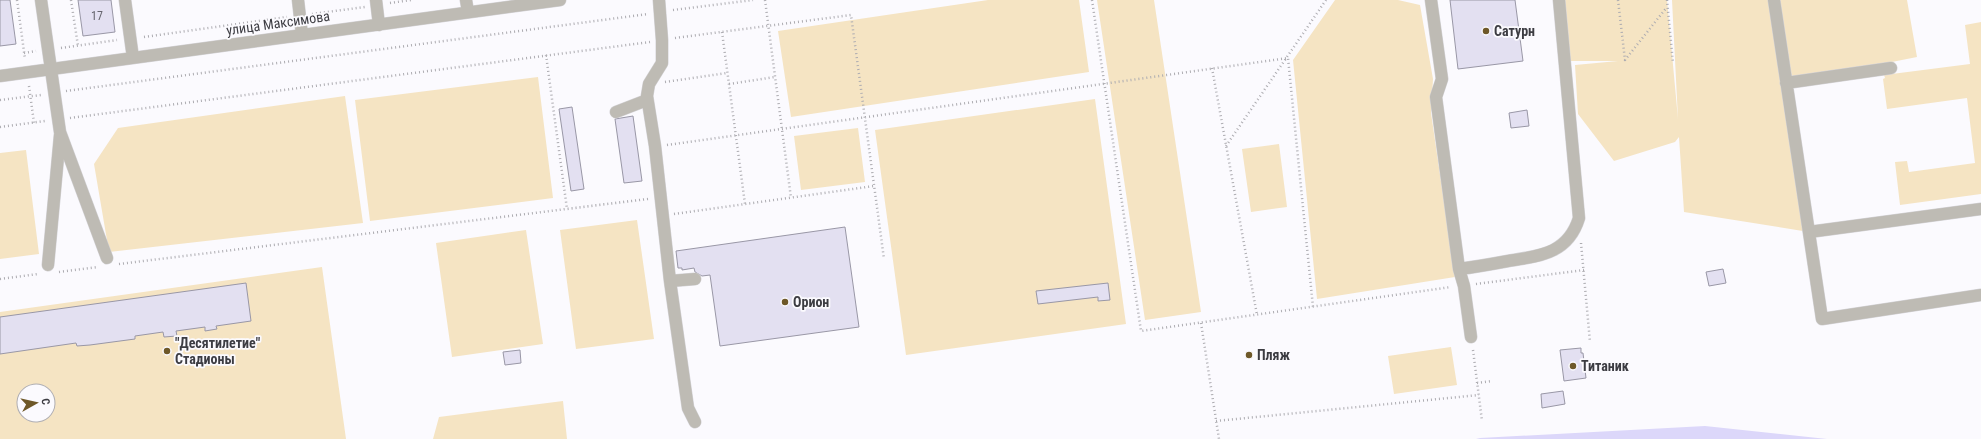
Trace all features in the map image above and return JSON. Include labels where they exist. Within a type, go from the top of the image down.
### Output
[{"type":"street","points":[[41,0],[60,132],[107,263]]},
{"type":"street","points":[[125,0],[133,58]]},
{"type":"street","points":[[298,0],[302,35]]},
{"type":"street","points":[[466,0],[468,12]]},
{"type":"street","name":"улица Максимова","points":[[0,76],[560,0]]},
{"type":"street","points":[[1431,0],[1442,79],[1436,97],[1459,269],[1464,286],[1471,337]]},
{"type":"street","points":[[1459,269],[1546,254],[1566,242],[1576,227],[1579,218],[1559,0]]},
{"type":"street","points":[[1774,0],[1822,319],[1981,295]]},
{"type":"street","points":[[376,3],[379,25]]},
{"type":"street","points":[[660,6],[662,64],[649,84],[648,100],[655,146],[670,282],[688,408],[695,422]]},
{"type":"street","points":[[1786,83],[1891,68]]},
{"type":"street","points":[[616,112],[648,100]]},
{"type":"street","points":[[49,270],[60,132]]},
{"type":"street","points":[[1809,232],[1981,209]]},
{"type":"street","points":[[670,282],[695,279]]},
{"type":"path","points":[[71,0],[78,46]]},
{"type":"path","points":[[24,53],[376,3],[410,0]]},
{"type":"path","points":[[0,100],[660,6],[753,0]]},
{"type":"path","points":[[764,0],[791,198]]},
{"type":"path","points":[[1092,0],[1141,331],[1584,270]]},
{"type":"path","points":[[1226,146],[1288,58],[1326,0]]},
{"type":"path","points":[[1618,0],[1624,60],[1668,7]]},
{"type":"path","points":[[1667,0],[1673,63]]},
{"type":"path","points":[[0,127],[850,14],[884,259]]},
{"type":"path","points":[[722,32],[745,204]]},
{"type":"path","points":[[546,55],[567,209],[660,197]]},
{"type":"path","points":[[655,146],[1288,58]]},
{"type":"path","points":[[1288,58],[1313,307]]},
{"type":"path","points":[[1212,68],[1257,315]]},
{"type":"path","points":[[649,84],[728,74]]},
{"type":"path","points":[[729,84],[775,77]]},
{"type":"path","points":[[663,215],[874,186]]},
{"type":"path","points":[[0,279],[49,270],[660,197]]},
{"type":"path","points":[[1581,240],[1590,342]]},
{"type":"path","points":[[1201,323],[1219,439]]},
{"type":"path","points":[[1471,337],[1482,421]]},
{"type":"path","points":[[1477,383],[1492,380]]},
{"type":"path","points":[[1216,421],[1479,395]]},
{"type":"shaded area","points":[[988,0],[1079,0],[1089,72],[791,117],[778,31]]},
{"type":"shaded area","points":[[1097,0],[1154,0],[1201,312],[1145,320]]},
{"type":"shaded area","points":[[1335,0],[1398,0],[1420,5],[1433,79],[1431,113],[1455,277],[1317,299],[1293,60]]},
{"type":"shaded area","points":[[1562,0],[1667,0],[1678,119],[1672,0],[1907,0],[1917,57],[1786,83],[1809,232],[1684,212],[1679,137],[1675,142],[1614,161],[1578,114],[1575,65],[1618,61],[1570,61]]},
{"type":"shaded area","points":[[1981,22],[1981,194],[1900,205],[1895,162],[1907,161],[1909,172],[1975,163],[1967,98],[1887,109],[1883,79],[1885,78],[1884,75],[1970,64],[1965,25]]},
{"type":"shaded area","points":[[538,77],[553,198],[370,221],[355,100]]},
{"type":"shaded area","points":[[345,96],[363,223],[109,252],[94,164],[118,128]]},
{"type":"shaded area","points":[[1095,99],[1126,324],[906,355],[875,130]]},
{"type":"shaded area","points":[[858,128],[865,182],[801,190],[794,136]]},
{"type":"shaded area","points":[[1279,144],[1287,207],[1251,212],[1242,149]]},
{"type":"shaded area","points":[[26,150],[39,254],[0,259],[0,153]]},
{"type":"shaded area","points":[[637,220],[654,339],[576,349],[560,230]]},
{"type":"shaded area","points":[[526,230],[543,344],[452,357],[436,243]]},
{"type":"shaded area","name":"\"Десятилетие\" Стадионы","points":[[322,267],[346,439],[0,439],[0,312]]},
{"type":"shaded area","points":[[1451,347],[1457,385],[1394,394],[1388,356]]},
{"type":"shaded area","points":[[563,401],[567,439],[433,439],[439,417]]},
{"type":"shaded area","points":[[1705,426],[1827,439],[1476,439],[1480,438]]},
{"type":"building","points":[[0,0],[10,0],[16,44],[0,46]]},
{"type":"building","points":[[78,0],[111,0],[115,32],[83,36]]},
{"type":"building","name":"Сатурн","points":[[1450,0],[1515,0],[1523,61],[1458,69]]},
{"type":"building","points":[[572,107],[584,189],[571,191],[559,109]]},
{"type":"building","points":[[1527,110],[1529,126],[1511,128],[1509,113]]},
{"type":"building","points":[[633,116],[642,181],[624,183],[615,119]]},
{"type":"building","name":"Орион","points":[[845,227],[859,327],[720,346],[710,275],[702,276],[695,272],[694,268],[682,270],[682,268],[678,268],[676,251]]},
{"type":"building","points":[[1723,269],[1726,283],[1709,286],[1706,272]]},
{"type":"building","points":[[246,283],[251,321],[216,326],[217,329],[205,331],[205,327],[176,331],[177,336],[164,337],[163,332],[135,336],[135,339],[77,346],[76,343],[0,354],[0,317]]},
{"type":"building","points":[[1108,283],[1110,300],[1098,301],[1098,297],[1038,304],[1036,291]]},
{"type":"building","name":"Титаник","points":[[1581,348],[1586,378],[1564,381],[1560,350]]},
{"type":"building","points":[[520,350],[521,363],[505,365],[503,352]]},
{"type":"building","points":[[1563,391],[1565,404],[1542,408],[1541,394]]},
{"type":"place","name":"Сатурн","points":[[1486,31]]},
{"type":"place","name":"Орион","points":[[785,302]]},
{"type":"place","name":"\"Десятилетие\" Стадионы","points":[[167,351]]},
{"type":"place","name":"Пляж","points":[[1249,355]]},
{"type":"place","name":"Титаник","points":[[1573,366]]}]
